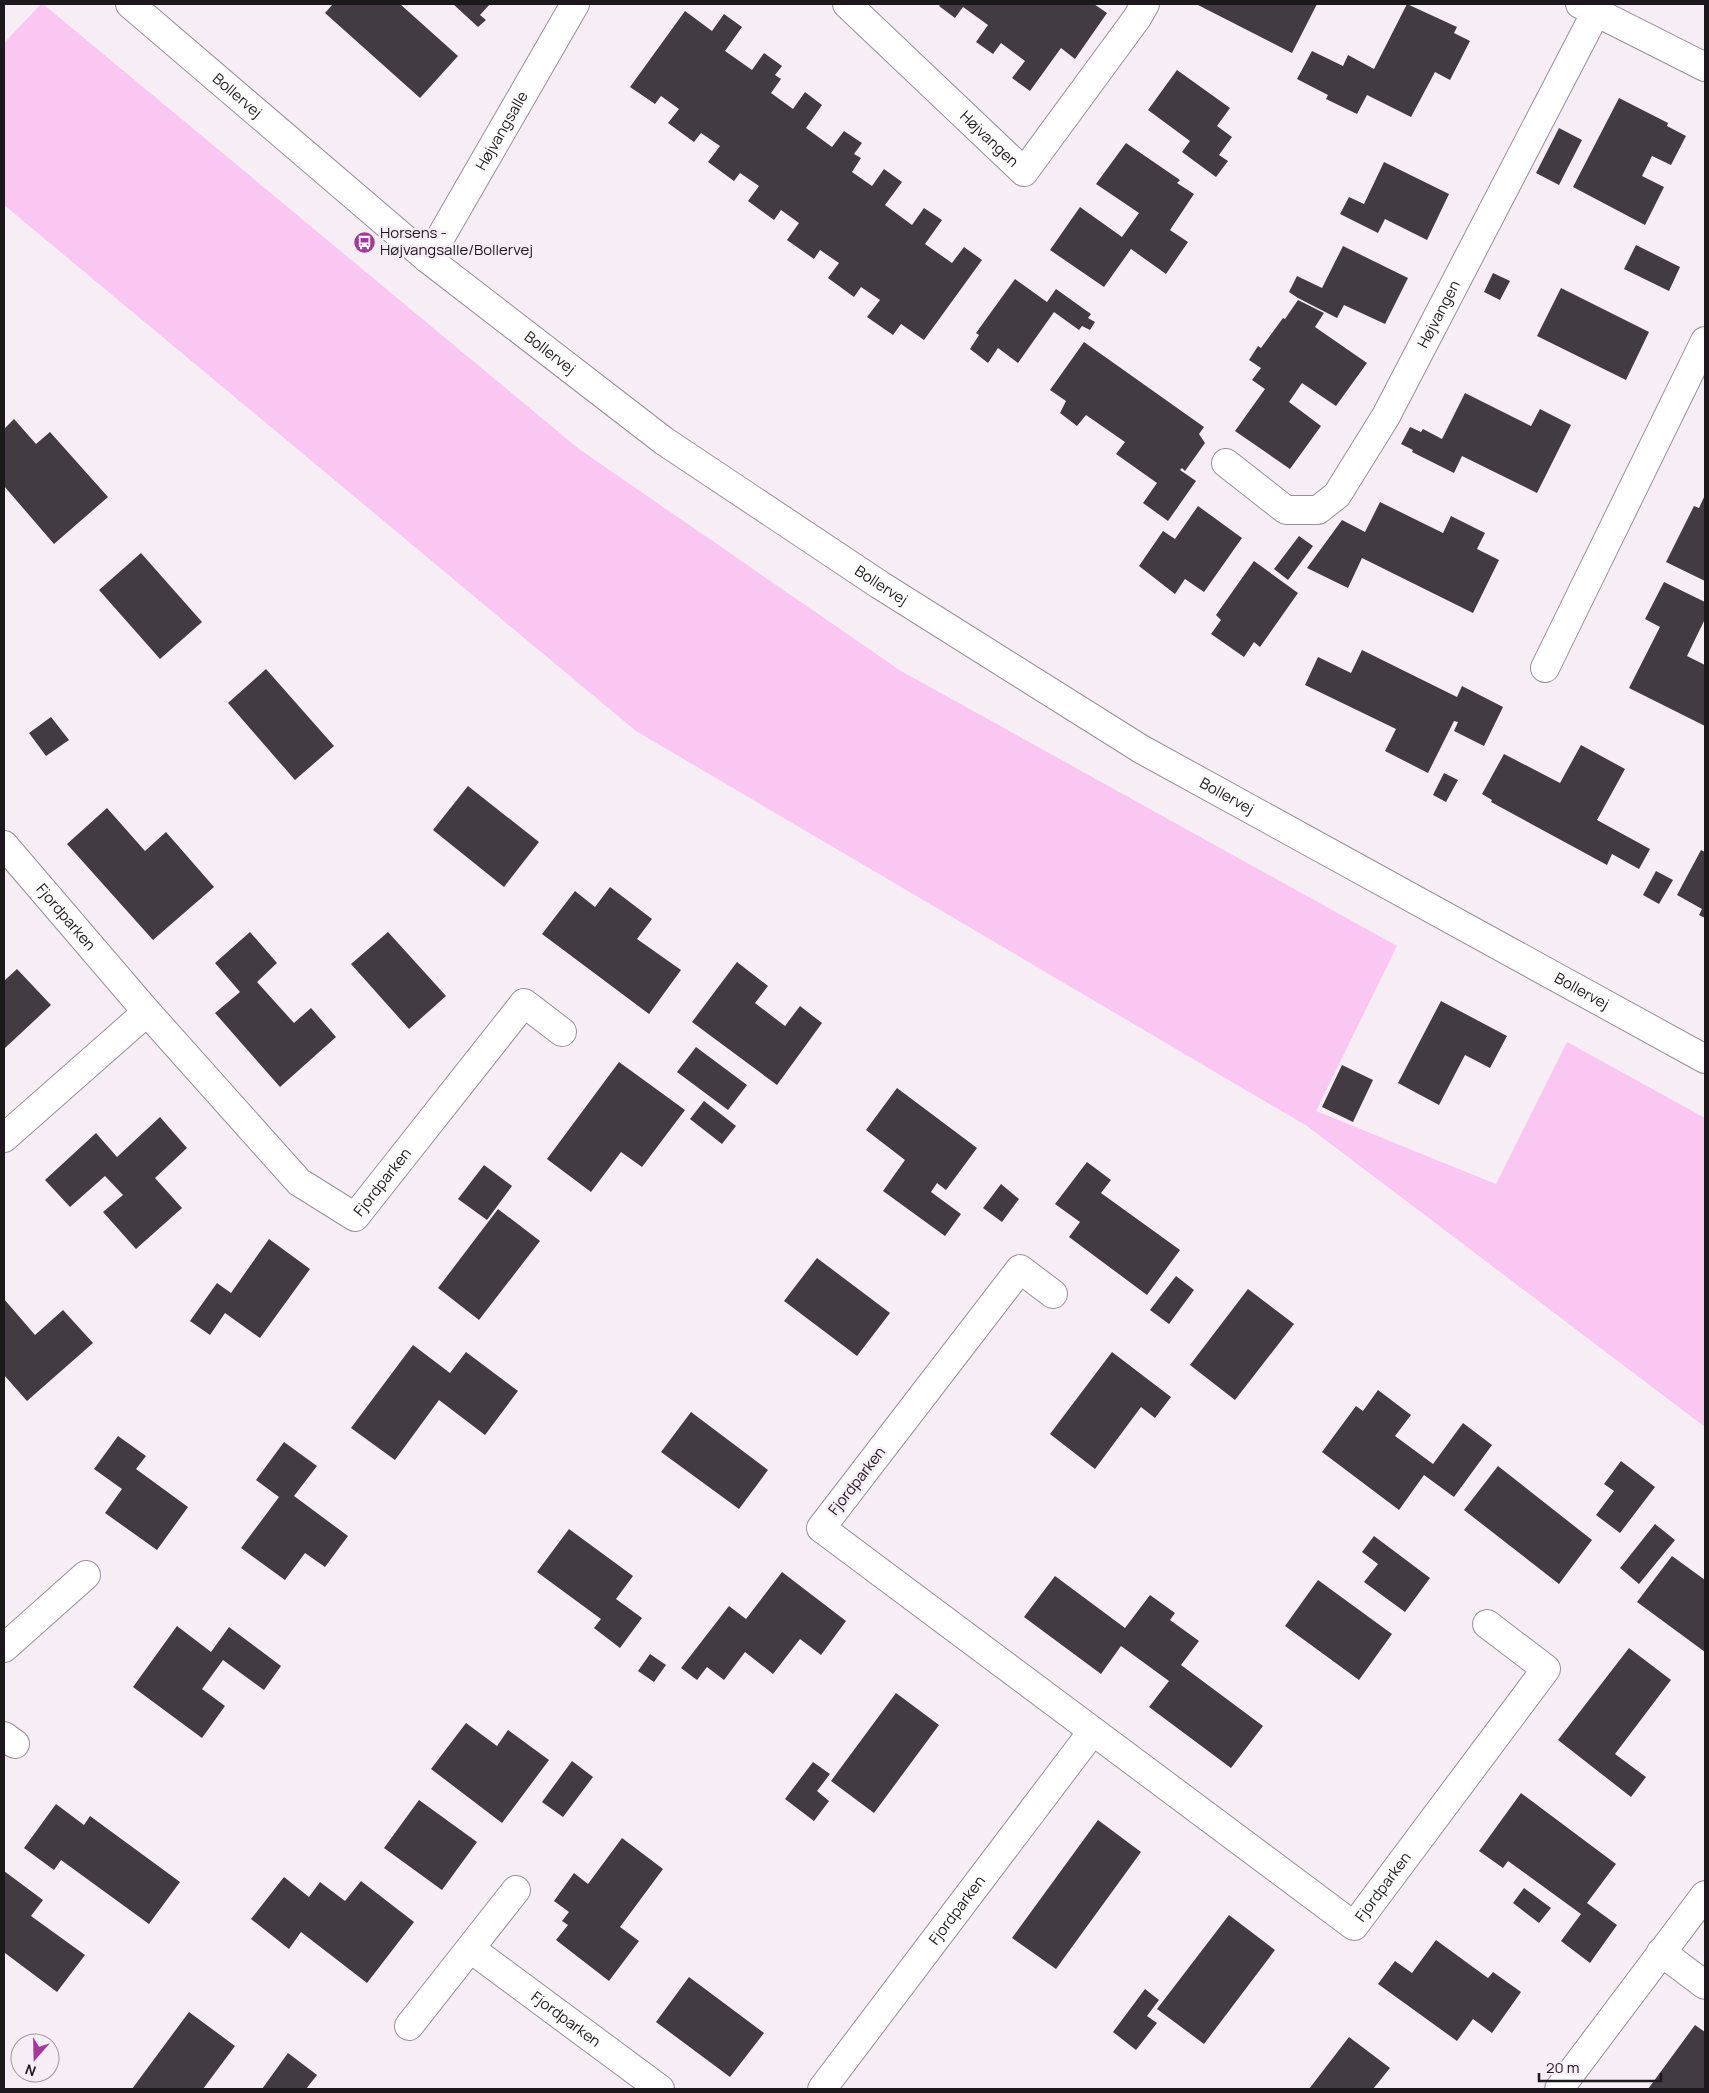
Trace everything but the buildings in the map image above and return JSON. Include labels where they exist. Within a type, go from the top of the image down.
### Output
[{"type":"street","name":"Bollervej","points":[[130,4],[428,259],[664,440],[880,585],[1141,749],[1705,1059]]},
{"type":"street","name":"Højvangsalle","points":[[428,259],[576,4]]},
{"type":"street","name":"Højvangen","points":[[847,4],[1024,172],[1137,18],[1145,4]]},
{"type":"street","name":"Højvangen","points":[[1226,463],[1286,510],[1318,510],[1338,495],[1386,416],[1587,8],[1705,67]]},
{"type":"street","points":[[1545,668],[1705,341]]},
{"type":"street","name":"Fjordparken","points":[[4,845],[147,1012],[299,1182],[355,1217],[524,1003],[562,1032]]},
{"type":"street","points":[[4,1138],[147,1012]]},
{"type":"street","name":"Fjordparken","points":[[1053,1294],[1020,1270],[821,1528],[1354,1926],[1546,1669],[1487,1624]]},
{"type":"street","points":[[4,1648],[86,1575]]},
{"type":"street","name":"Fjordparken","points":[[822,2089],[1092,1732]]},
{"type":"street","points":[[409,2026],[516,1890]]},
{"type":"street","points":[[1559,2089],[1705,1894]]},
{"type":"street","name":"Fjordparken","points":[[471,1949],[660,2089]]},
{"type":"street","points":[[1662,1952],[1705,1985]]},
{"type":"shaded area","points":[[41,4],[579,449],[901,671],[1397,946],[1316,1111],[1496,1184],[1567,1042],[1705,1118],[1705,1427],[1307,1126],[636,731],[4,205],[4,43]]},
{"type":"place","name":"Horsens - Højvangsalle/Bollervej","points":[[364,242]]}]
